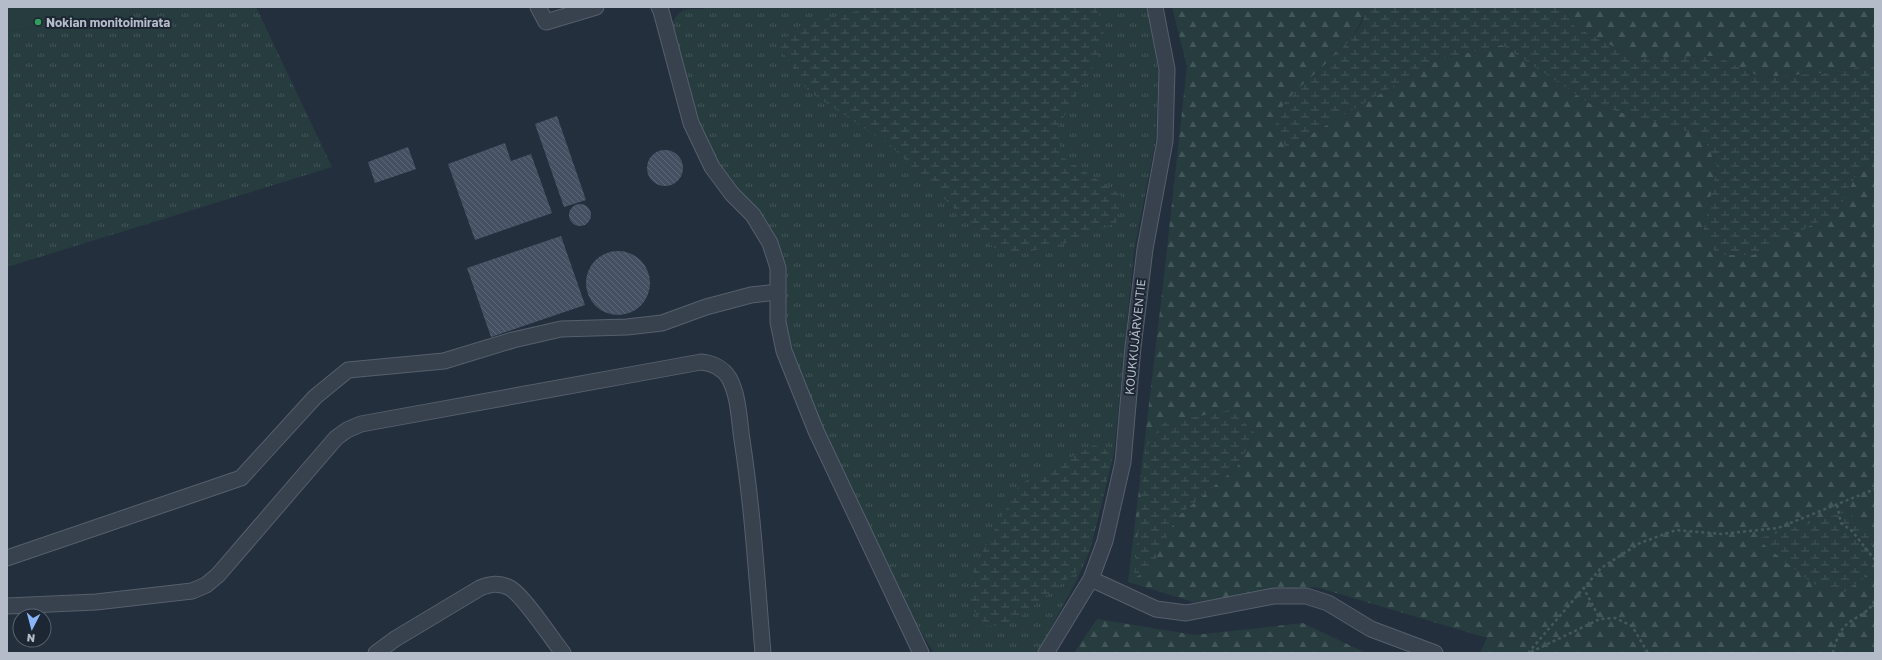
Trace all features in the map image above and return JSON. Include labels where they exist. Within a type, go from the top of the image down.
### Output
[{"type":"street","points":[[538,7],[546,22],[596,7]]},
{"type":"street","name":"KOUKKUJÄRVENTIE","points":[[1046,653],[1091,579],[1105,541],[1123,462],[1133,347],[1145,249],[1165,141],[1167,69],[1155,7]]},
{"type":"street","points":[[663,8],[691,123],[712,167],[732,194],[752,215],[770,243],[778,268],[778,322],[784,351],[816,431],[921,653]]},
{"type":"street","points":[[7,558],[241,478],[314,397],[348,370],[444,362],[513,340],[561,329],[626,327],[662,323],[706,307],[751,296],[778,292]]},
{"type":"street","points":[[7,606],[96,602],[192,591],[206,585],[218,575],[336,438],[347,430],[361,424],[701,362],[709,363],[718,367],[728,377],[735,392],[749,488],[762,653]]},
{"type":"street","points":[[1091,579],[1156,609],[1186,613],[1274,596],[1306,596],[1328,603],[1371,629],[1435,653]]},
{"type":"street","points":[[376,653],[395,639],[473,592],[490,584],[499,584],[510,588],[522,600],[563,653]]},
{"type":"path","points":[[1528,653],[1583,587],[1601,568],[1640,543],[1676,530],[1720,534],[1778,528],[1875,489]]},
{"type":"path","points":[[1837,505],[1841,523],[1852,531],[1875,560]]},
{"type":"path","points":[[1583,587],[1600,619]]},
{"type":"path","points":[[1833,653],[1845,626],[1866,611],[1874,602],[1875,598]]},
{"type":"path","points":[[1528,653],[1600,619],[1615,618],[1632,626],[1648,653]]},
{"type":"green space","name":"Nokian monitoimirata","points":[[7,7],[143,7],[133,14],[7,31]]},
{"type":"green space","points":[[143,7],[256,7],[332,167],[7,267],[7,31],[132,14]]},
{"type":"green space","points":[[705,7],[1146,7],[1150,21],[1158,70],[1156,139],[1134,251],[1114,453],[1090,550],[1077,580],[1037,653],[934,653],[893,587],[820,427],[787,347],[775,241],[758,209],[743,197],[714,160],[695,120],[672,24],[680,12],[684,10],[703,9]]},
{"type":"green space","points":[[873,7],[1095,7],[1105,26],[1098,58],[1058,127],[1061,156],[1121,195],[1116,223],[1069,242],[1023,253],[994,248],[890,145],[808,91],[778,45],[799,26]]},
{"type":"green space","points":[[1172,7],[1365,7],[1366,12],[1351,40],[1285,102],[1287,148],[1440,59],[1502,45],[1589,103],[1703,136],[1717,167],[1703,233],[1838,212],[1855,177],[1875,155],[1875,653],[1480,653],[1487,638],[1316,587],[1193,602],[1128,582],[1187,66]],"holes":[[[1231,410],[1255,433],[1237,467],[1177,517]]]},
{"type":"green space","points":[[1365,7],[1563,7],[1574,26],[1635,58],[1716,56],[1760,77],[1842,72],[1875,62],[1875,155],[1855,177],[1838,212],[1753,255],[1717,255],[1703,233],[1717,167],[1703,136],[1589,103],[1502,45],[1440,59],[1287,148],[1274,130],[1282,107],[1294,92],[1333,57],[1357,30],[1364,18]]},
{"type":"green space","points":[[1563,7],[1875,7],[1875,62],[1842,72],[1760,77],[1716,56],[1635,58],[1574,26]]},
{"type":"green space","points":[[1231,410],[1255,433],[1237,467],[1177,517],[1150,570],[1134,578],[1145,448],[1163,423]]},
{"type":"green space","points":[[1094,445],[1114,453],[1090,550],[1075,573],[1012,623],[987,627],[968,603],[974,567],[1020,484]]},
{"type":"green space","points":[[1848,511],[1873,540],[1866,576],[1846,592],[1813,584],[1757,539]]},
{"type":"green space","points":[[1097,619],[1195,635],[1303,623],[1366,653],[1074,653]]},
{"type":"building","points":[[557,116],[586,200],[564,207],[535,124]]},
{"type":"building","points":[[505,143],[511,161],[531,154],[552,213],[475,240],[448,164]]},
{"type":"building","points":[[408,147],[416,169],[375,183],[368,162]]},
{"type":"building","points":[[669,150],[678,155],[682,161],[682,175],[678,181],[669,186],[661,186],[652,181],[648,175],[647,164],[652,155],[658,151]]},
{"type":"building","points":[[580,204],[588,207],[591,215],[588,223],[580,226],[572,223],[569,215],[572,207]]},
{"type":"building","points":[[561,236],[585,305],[491,337],[467,268]]},
{"type":"building","points":[[612,251],[624,251],[641,260],[648,271],[650,283],[648,295],[641,306],[624,315],[612,315],[600,310],[591,301],[586,289],[586,277],[591,265],[600,256]]},
{"type":"place","name":"Nokian monitoimirata","points":[[38,22]]}]
